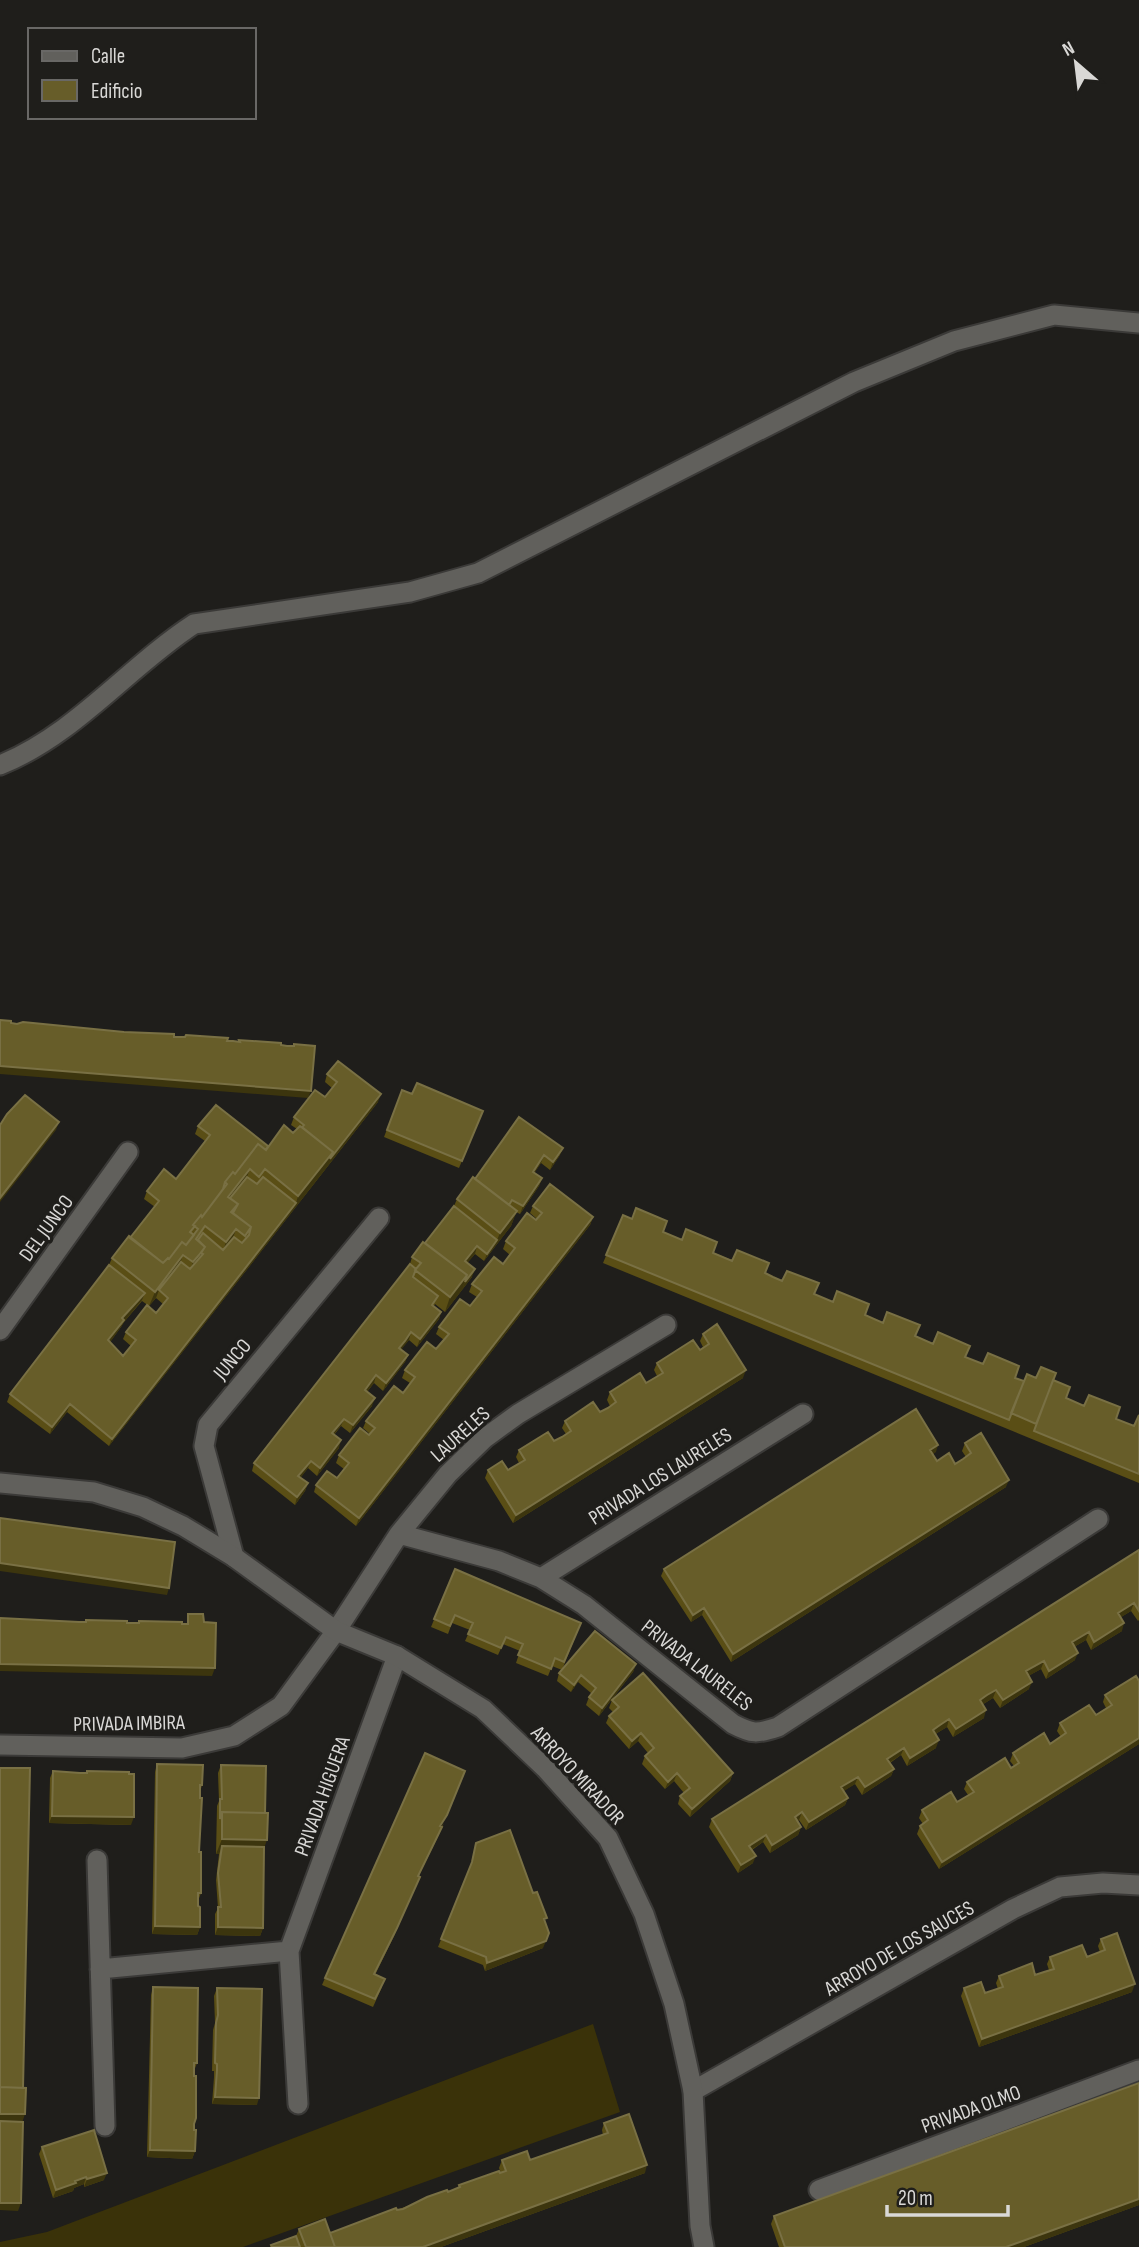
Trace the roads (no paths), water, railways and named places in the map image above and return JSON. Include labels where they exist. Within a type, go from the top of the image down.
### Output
[{"type":"street","points":[[0,765],[58,733],[167,641],[194,624],[410,592],[478,573],[854,382],[954,341],[1054,315],[1139,323]]},
{"type":"street","name":"DEL JUNCO","points":[[0,1330],[128,1152]]},
{"type":"street","name":"JUNCO","points":[[234,1557],[204,1446],[208,1425],[379,1218]]},
{"type":"street","name":"LAURELES","points":[[336,1631],[399,1534],[448,1474],[485,1438],[518,1414],[666,1325]]},
{"type":"street","name":"PRIVADA LOS LAURELES","points":[[541,1578],[803,1414]]},
{"type":"street","name":"ARROYO MIRADOR","points":[[0,1483],[94,1492],[143,1507],[183,1526],[234,1557],[336,1631],[397,1656],[482,1709],[545,1768],[608,1838],[644,1914],[674,2004],[693,2091],[700,2226],[704,2247]]},
{"type":"street","name":"PRIVADA LAURELES","points":[[399,1534],[499,1561],[541,1578],[584,1605],[733,1724],[748,1732],[761,1733],[778,1727],[1098,1518]]},
{"type":"street","name":"PRIVADA IMBIRA","points":[[0,1745],[182,1748],[234,1736],[281,1706],[336,1631]]},
{"type":"street","name":"PRIVADA HIGUERA","points":[[298,2104],[289,1951],[397,1656]]},
{"type":"street","points":[[97,1860],[105,2126]]},
{"type":"street","name":"ARROYO DE LOS SAUCES","points":[[693,2091],[1013,1909],[1060,1887],[1103,1883],[1139,1885]]},
{"type":"street","points":[[100,1969],[289,1951]]},
{"type":"street","name":"PRIVADA OLMO","points":[[819,2190],[1139,2070]]}]
